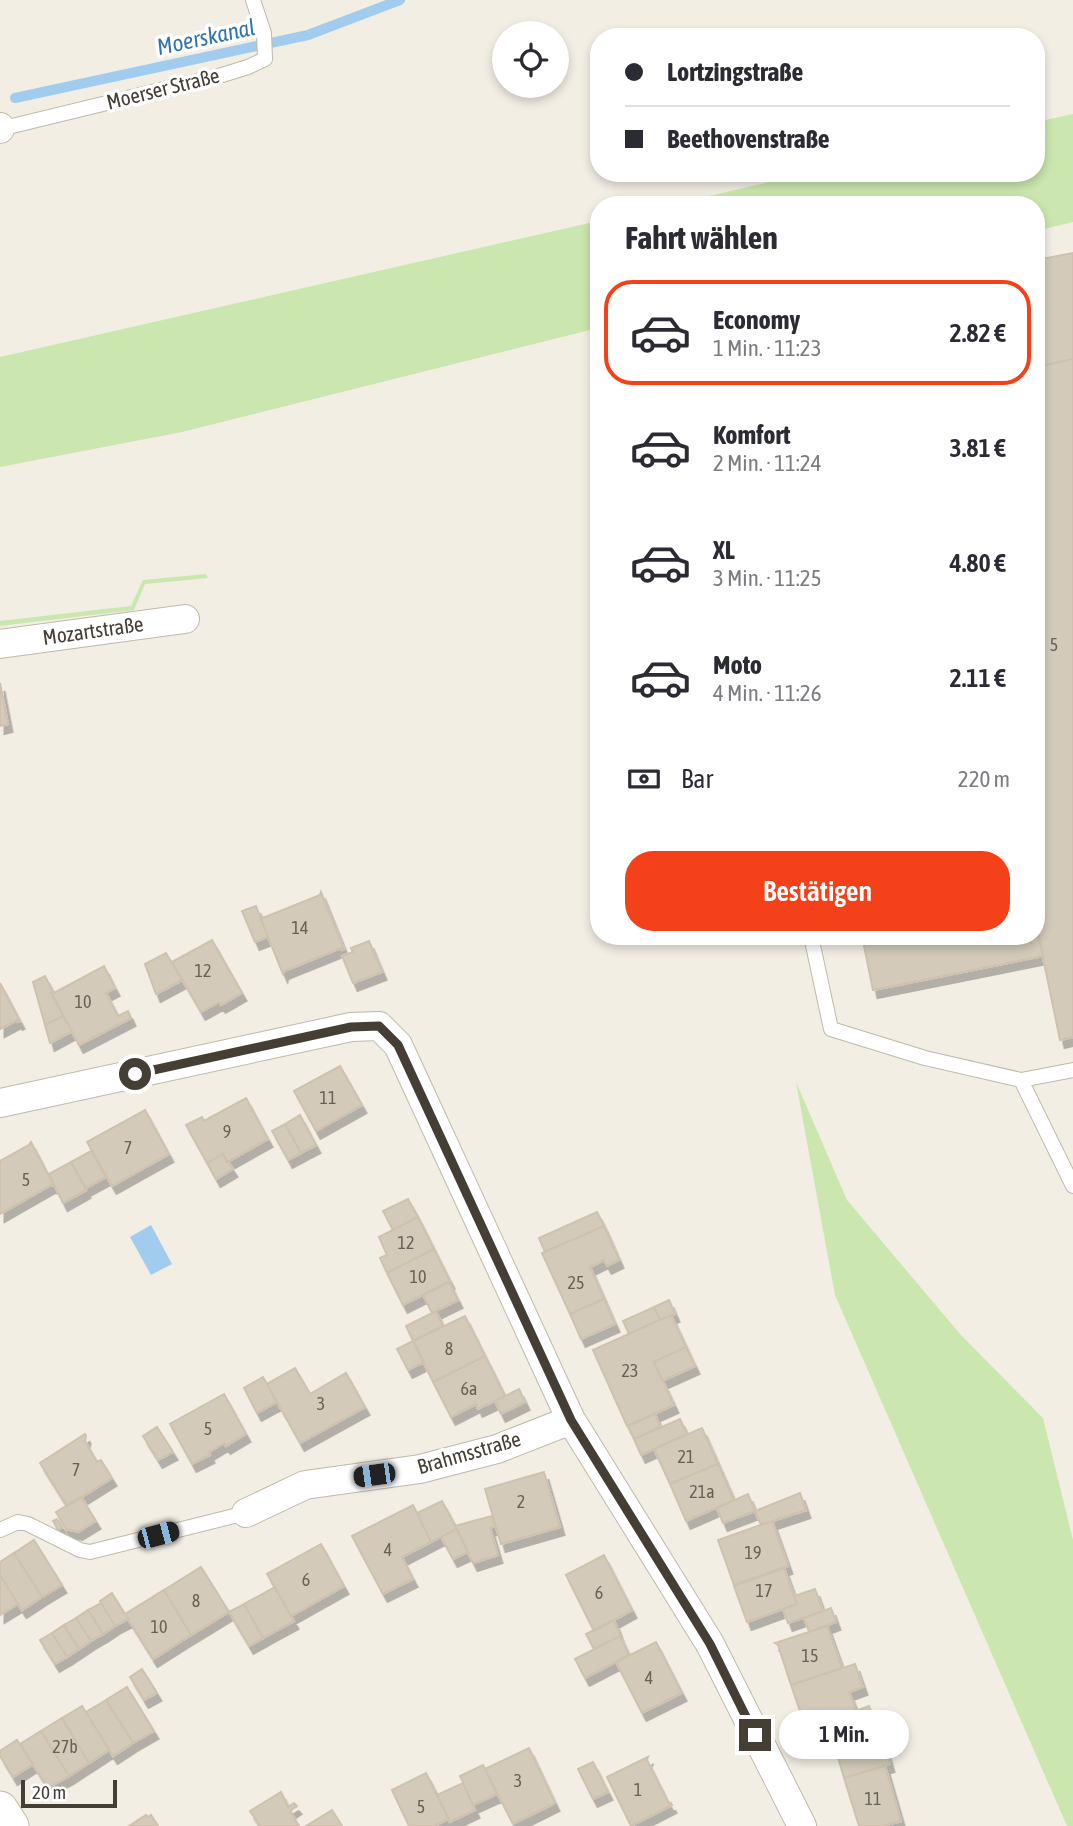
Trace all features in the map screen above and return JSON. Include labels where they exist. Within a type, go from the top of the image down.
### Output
[{"type":"street","name":"Mozartstraße","points":[[0,644],[186,619]]},
{"type":"street","points":[[0,1103],[351,1027],[379,1026],[398,1045],[571,1420],[710,1644],[802,1826]]},
{"type":"street","name":"Brahmsstraße","points":[[246,1513],[305,1485],[420,1469],[497,1449],[571,1420]]},
{"type":"street","points":[[0,1809],[11,1826]]},
{"type":"lane","name":"Moerser Straße","points":[[0,129],[222,75],[265,59],[264,33],[253,0]]},
{"type":"lane","points":[[813,945],[831,1029],[925,1058],[1021,1080],[1073,1070]]},
{"type":"lane","points":[[1021,1080],[1073,1186]]},
{"type":"lane","points":[[0,1530],[18,1522],[28,1524],[80,1550],[90,1552],[246,1513]]},
{"type":"green space","points":[[1073,114],[1073,222],[1045,229],[1045,196],[709,196],[770,182],[1045,182],[1045,120]]},
{"type":"green space","points":[[590,223],[590,330],[182,432],[0,467],[0,357]]},
{"type":"green space","points":[[206,574],[208,578],[145,584],[134,610],[0,626],[0,621],[131,606],[143,580]]},
{"type":"green space","points":[[796,1082],[847,1200],[960,1334],[1043,1418],[1073,1540],[1073,1826],[1067,1826],[835,1295]]},
{"type":"water","points":[[151,1225],[172,1264],[151,1275],[130,1237]]},
{"type":"building","points":[[1073,253],[1073,359],[1045,365],[1045,258]]},
{"type":"building","points":[[1073,359],[1073,1037],[1060,1040],[1040,945],[1045,945],[1045,365]]},
{"type":"building","points":[[0,683],[8,724],[0,726]]},
{"type":"building","points":[[321,892],[344,949],[284,971],[283,974],[260,917],[320,895]]},
{"type":"building","points":[[256,906],[268,937],[255,942],[242,911]]},
{"type":"building","points":[[212,940],[242,993],[201,1012],[172,962]]},
{"type":"building","points":[[369,941],[382,972],[353,983],[342,956],[353,952],[351,948]]},
{"type":"building","points":[[864,945],[1041,945],[1043,956],[873,990]]},
{"type":"building","points":[[166,953],[182,980],[156,994],[145,964]]},
{"type":"building","points":[[104,966],[115,988],[106,993],[118,1016],[128,1011],[131,1018],[79,1045],[52,994]]},
{"type":"building","points":[[45,976],[63,1016],[45,1025],[33,982]]},
{"type":"building","points":[[0,983],[20,1021],[0,1029]]},
{"type":"building","points":[[63,1016],[72,1031],[50,1043],[45,1025]]},
{"type":"building","points":[[340,1066],[362,1105],[316,1131],[294,1091]]},
{"type":"building","points":[[246,1098],[268,1139],[227,1162],[223,1154],[207,1163],[186,1125],[202,1117],[204,1121]]},
{"type":"building","points":[[145,1110],[169,1154],[112,1186],[87,1142]]},
{"type":"building","points":[[300,1115],[316,1145],[301,1153],[285,1124]]},
{"type":"building","points":[[285,1124],[301,1153],[288,1160],[272,1131]]},
{"type":"building","points":[[31,1142],[54,1186],[51,1185],[0,1214],[0,1161]]},
{"type":"building","points":[[91,1151],[106,1177],[86,1188],[71,1162]]},
{"type":"building","points":[[223,1154],[233,1169],[216,1179],[207,1163]]},
{"type":"building","points":[[71,1162],[86,1190],[63,1203],[49,1174]]},
{"type":"building","points":[[408,1199],[418,1217],[393,1230],[383,1211]]},
{"type":"building","points":[[597,1212],[604,1226],[545,1252],[539,1238]]},
{"type":"building","points":[[418,1217],[434,1249],[387,1273],[380,1258],[387,1255],[379,1237]]},
{"type":"building","points":[[604,1226],[619,1260],[607,1266],[604,1260],[590,1267],[604,1299],[570,1314],[542,1253]]},
{"type":"building","points":[[434,1249],[450,1281],[403,1305],[387,1273]]},
{"type":"building","points":[[449,1282],[458,1300],[432,1313],[423,1295]]},
{"type":"building","points":[[604,1299],[615,1324],[581,1339],[570,1314]]},
{"type":"building","points":[[669,1300],[675,1314],[660,1320],[654,1307]]},
{"type":"building","points":[[654,1307],[660,1320],[629,1334],[623,1321]]},
{"type":"building","points":[[436,1311],[443,1326],[413,1341],[406,1326]]},
{"type":"building","points":[[671,1315],[686,1347],[654,1362],[674,1405],[627,1426],[593,1350]]},
{"type":"building","points":[[465,1316],[485,1356],[433,1382],[413,1341]]},
{"type":"building","points":[[413,1341],[424,1362],[408,1370],[397,1349]]},
{"type":"building","points":[[686,1347],[695,1366],[662,1381],[654,1362]]},
{"type":"building","points":[[485,1356],[505,1396],[478,1409],[476,1404],[451,1417],[433,1382]]},
{"type":"building","points":[[295,1368],[310,1394],[346,1373],[365,1407],[300,1443],[267,1384]]},
{"type":"building","points":[[263,1377],[277,1402],[257,1413],[244,1388]]},
{"type":"building","points":[[519,1389],[525,1402],[501,1414],[495,1401]]},
{"type":"building","points":[[224,1394],[246,1434],[226,1446],[224,1443],[209,1452],[210,1455],[192,1464],[170,1424]]},
{"type":"building","points":[[655,1414],[660,1427],[634,1439],[628,1426]]},
{"type":"building","points":[[680,1419],[687,1434],[641,1455],[634,1439]]},
{"type":"building","points":[[157,1427],[173,1452],[158,1460],[143,1436]]},
{"type":"building","points":[[702,1428],[718,1464],[670,1484],[654,1449]]},
{"type":"building","points":[[85,1434],[85,1441],[97,1462],[101,1460],[112,1478],[67,1506],[40,1463]]},
{"type":"building","points":[[718,1464],[734,1500],[686,1521],[670,1484]]},
{"type":"building","points":[[544,1472],[560,1527],[501,1544],[485,1489]]},
{"type":"building","points":[[800,1493],[806,1510],[761,1525],[755,1511]]},
{"type":"building","points":[[748,1494],[755,1511],[723,1523],[717,1508]]},
{"type":"building","points":[[81,1497],[96,1521],[78,1532],[66,1529],[56,1512]]},
{"type":"building","points":[[442,1501],[457,1529],[431,1542],[417,1513]]},
{"type":"building","points":[[413,1505],[431,1542],[402,1557],[413,1579],[383,1594],[352,1536]]},
{"type":"building","points":[[492,1516],[495,1526],[490,1528],[498,1555],[473,1563],[455,1526]]},
{"type":"building","points":[[57,1519],[62,1527],[58,1530],[53,1521]]},
{"type":"building","points":[[772,1521],[788,1566],[734,1585],[718,1540]]},
{"type":"building","points":[[457,1529],[468,1552],[453,1559],[441,1537]]},
{"type":"building","points":[[34,1540],[62,1585],[42,1597],[14,1553]]},
{"type":"building","points":[[321,1544],[344,1586],[291,1616],[267,1574]]},
{"type":"building","points":[[14,1553],[42,1597],[22,1610],[0,1575],[0,1562]]},
{"type":"building","points":[[604,1555],[632,1610],[594,1631],[566,1575]]},
{"type":"building","points":[[201,1567],[229,1612],[191,1635],[164,1590]]},
{"type":"building","points":[[784,1568],[797,1604],[747,1622],[734,1586]]},
{"type":"building","points":[[0,1575],[18,1604],[0,1615]]},
{"type":"building","points":[[275,1587],[294,1621],[263,1638],[244,1604]]},
{"type":"building","points":[[815,1589],[823,1611],[788,1623],[783,1609],[797,1604],[794,1596]]},
{"type":"building","points":[[164,1590],[191,1635],[153,1659],[125,1614]]},
{"type":"building","points":[[112,1593],[128,1619],[115,1626],[100,1601]]},
{"type":"building","points":[[101,1603],[115,1626],[103,1634],[88,1610]]},
{"type":"building","points":[[244,1604],[263,1638],[249,1646],[229,1612]]},
{"type":"building","points":[[831,1608],[836,1622],[809,1632],[804,1618]]},
{"type":"building","points":[[88,1610],[103,1634],[91,1641],[76,1618]]},
{"type":"building","points":[[76,1618],[91,1641],[79,1649],[64,1625]]},
{"type":"building","points":[[614,1620],[620,1636],[594,1649],[586,1634]]},
{"type":"building","points":[[64,1625],[79,1649],[67,1657],[52,1633]]},
{"type":"building","points":[[827,1626],[842,1668],[791,1685],[775,1643]]},
{"type":"building","points":[[52,1633],[67,1657],[55,1664],[40,1640]]},
{"type":"building","points":[[620,1636],[629,1655],[585,1678],[575,1659]]},
{"type":"building","points":[[656,1642],[682,1693],[642,1713],[616,1662]]},
{"type":"building","points":[[855,1664],[863,1687],[849,1692],[856,1711],[805,1728],[791,1685]]},
{"type":"building","points":[[142,1669],[157,1693],[144,1700],[130,1677]]},
{"type":"building","points":[[127,1687],[154,1731],[133,1743],[106,1700]]},
{"type":"building","points":[[106,1700],[133,1743],[113,1756],[86,1712]]},
{"type":"building","points":[[82,1706],[109,1750],[89,1763],[62,1718]]},
{"type":"building","points":[[869,1706],[874,1720],[847,1730],[842,1716]]},
{"type":"building","points":[[62,1718],[89,1763],[69,1776],[41,1731]]},
{"type":"building","points":[[879,1727],[890,1764],[844,1778],[833,1740]]},
{"type":"building","points":[[41,1731],[69,1776],[48,1788],[20,1744]]},
{"type":"building","points":[[17,1740],[33,1764],[13,1777],[0,1756],[0,1751]]},
{"type":"building","points":[[529,1748],[555,1803],[513,1824],[485,1769]]},
{"type":"building","points":[[648,1757],[647,1760],[669,1804],[672,1805],[631,1826],[607,1777]]},
{"type":"building","points":[[593,1762],[608,1792],[593,1799],[578,1769]]},
{"type":"building","points":[[483,1765],[497,1794],[473,1805],[460,1776]]},
{"type":"building","points":[[885,1766],[901,1821],[883,1826],[859,1826],[844,1778]]},
{"type":"building","points":[[426,1773],[449,1819],[434,1826],[409,1826],[392,1790]]},
{"type":"building","points":[[463,1783],[475,1810],[450,1822],[437,1795]]},
{"type":"building","points":[[281,1792],[288,1807],[294,1803],[297,1806],[290,1811],[299,1826],[260,1826],[250,1811]]},
{"type":"building","points":[[332,1810],[342,1826],[306,1826]]},
{"type":"building","points":[[146,1815],[151,1815],[158,1826],[129,1826]]},
{"type":"waterway","name":"Moerskanal","points":[[15,98],[308,35],[400,0]]},
{"type":"route","points":[[135,1074],[351,1027],[379,1026],[398,1045],[571,1420],[710,1644],[755,1735]]}]
